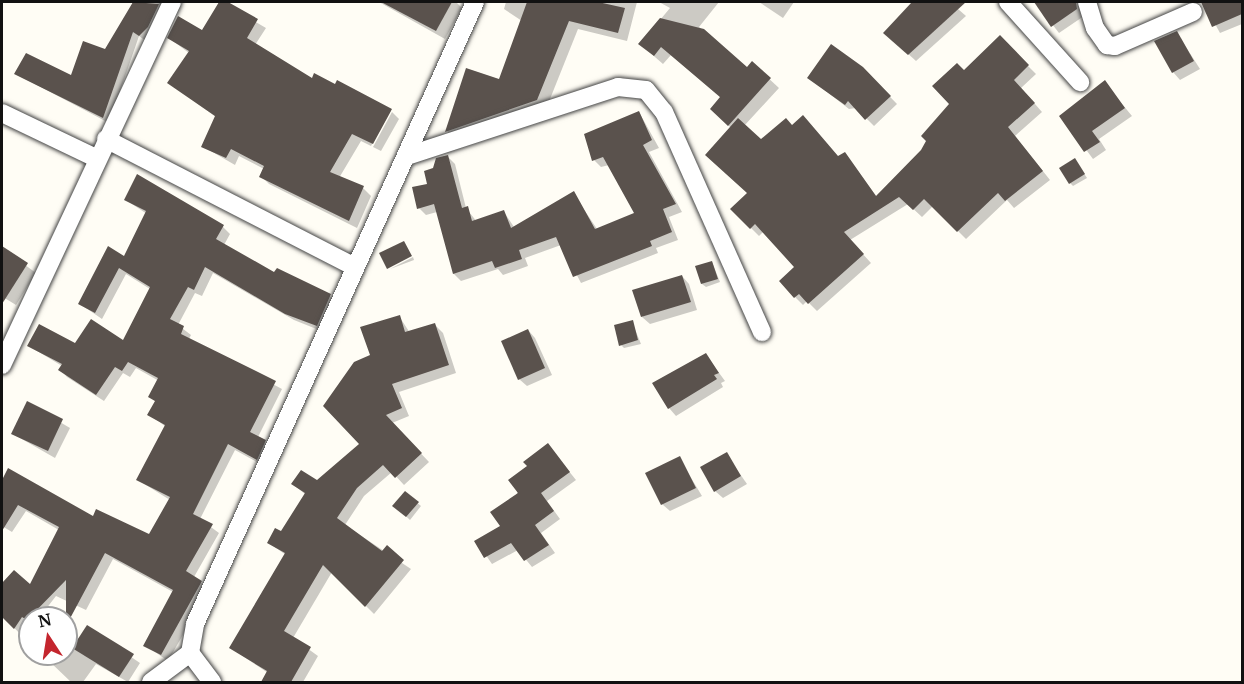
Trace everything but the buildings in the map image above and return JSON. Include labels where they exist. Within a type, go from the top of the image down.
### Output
[{"type":"street","points":[[2,365],[96,158],[172,2]]},
{"type":"street","points":[[213,682],[190,653],[189,639],[211,584],[353,266],[407,156],[475,2]]},
{"type":"street","points":[[1008,2],[1080,82]]},
{"type":"street","points":[[1087,2],[1095,28],[1107,45],[1115,46],[1192,12]]},
{"type":"street","points":[[407,156],[618,87],[646,90],[664,112],[762,332]]},
{"type":"street","points":[[2,113],[96,158]]},
{"type":"street","points":[[106,139],[353,266]]},
{"type":"street","points":[[151,682],[190,653]]}]
